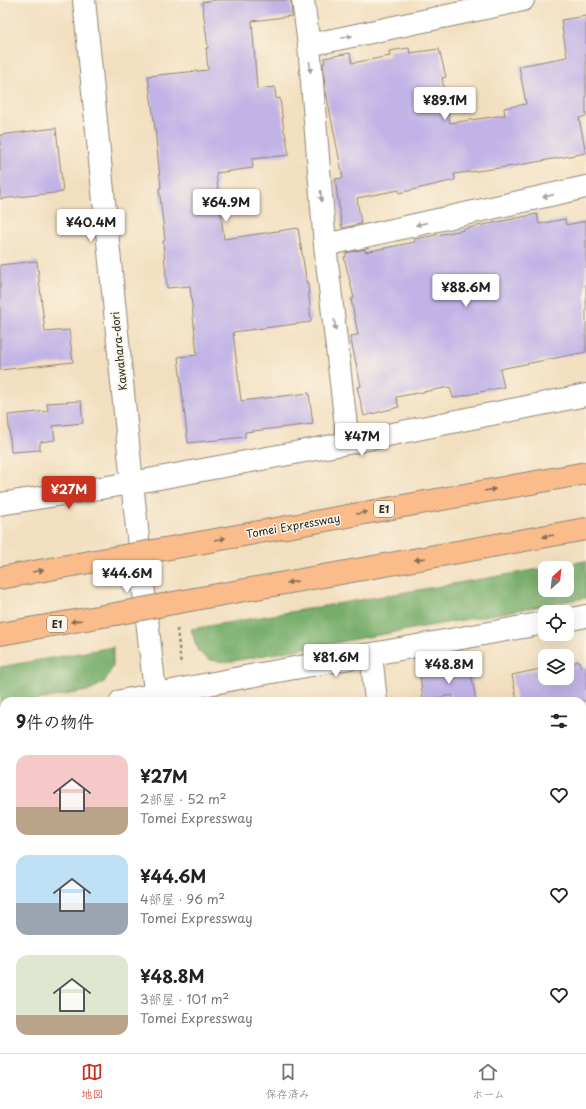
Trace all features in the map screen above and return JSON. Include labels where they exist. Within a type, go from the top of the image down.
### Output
[{"type":"highway","name":"Tomei Expressway","points":[[0,578],[586,473]]},
{"type":"highway","name":"E1","points":[[0,634],[586,529]]},
{"type":"street","name":"Kawahara-dori","points":[[84,0],[132,483],[156,697]]},
{"type":"street","points":[[303,0],[325,245],[348,443]]},
{"type":"street","points":[[308,45],[523,0]]},
{"type":"street","points":[[325,245],[586,187]]},
{"type":"street","points":[[0,504],[132,483],[348,443],[586,395]]},
{"type":"street","points":[[574,619],[586,616]]},
{"type":"street","points":[[160,697],[250,676],[538,624]]},
{"type":"street","points":[[371,654],[376,697]]},
{"type":"green space","points":[[586,561],[586,598],[547,605],[538,605],[538,607],[227,662],[209,660],[198,651],[191,629],[538,569],[538,597],[574,597],[574,563]]},
{"type":"green space","points":[[113,647],[113,666],[105,681],[92,690],[53,697],[0,697],[0,667]]},
{"type":"building","points":[[217,0],[291,0],[292,16],[252,21],[257,89],[275,87],[276,99],[280,98],[284,132],[289,155],[252,159],[253,168],[216,173],[224,239],[298,228],[308,284],[311,322],[233,332],[241,401],[309,393],[313,424],[245,432],[245,437],[188,443],[178,357],[197,355],[190,286],[167,288],[163,241],[165,240],[159,188],[161,188],[148,76],[208,70],[206,48],[208,48],[202,2]]},
{"type":"building","points":[[586,16],[586,116],[579,118],[586,153],[514,166],[454,174],[455,180],[399,193],[399,190],[357,198],[361,224],[342,228],[335,179],[343,178],[325,87],[324,58],[350,53],[352,63],[390,56],[389,51],[409,48],[410,53],[439,49],[446,77],[442,78],[450,123],[505,115],[504,108],[526,104],[519,66],[567,57],[561,20]]},
{"type":"building","points":[[56,128],[63,192],[0,199],[0,135]]},
{"type":"building","points":[[537,214],[539,224],[565,219],[566,225],[586,221],[586,352],[500,369],[504,387],[453,398],[450,387],[396,397],[399,407],[364,416],[357,387],[361,386],[350,336],[358,335],[351,299],[354,298],[344,257],[346,257],[346,253],[365,249],[365,252],[415,242],[414,239]]},
{"type":"building","points":[[37,261],[45,332],[69,330],[73,362],[0,370],[0,265]]},
{"type":"building","points":[[81,401],[83,423],[53,426],[55,440],[40,442],[40,450],[11,452],[8,415],[48,411],[47,403]]},
{"type":"building","points":[[579,661],[581,668],[586,667],[586,697],[516,697],[512,675],[538,669],[538,685],[574,685],[574,662]]},
{"type":"building","points":[[470,668],[475,697],[452,697],[452,695],[440,697],[423,697],[420,675]]}]
